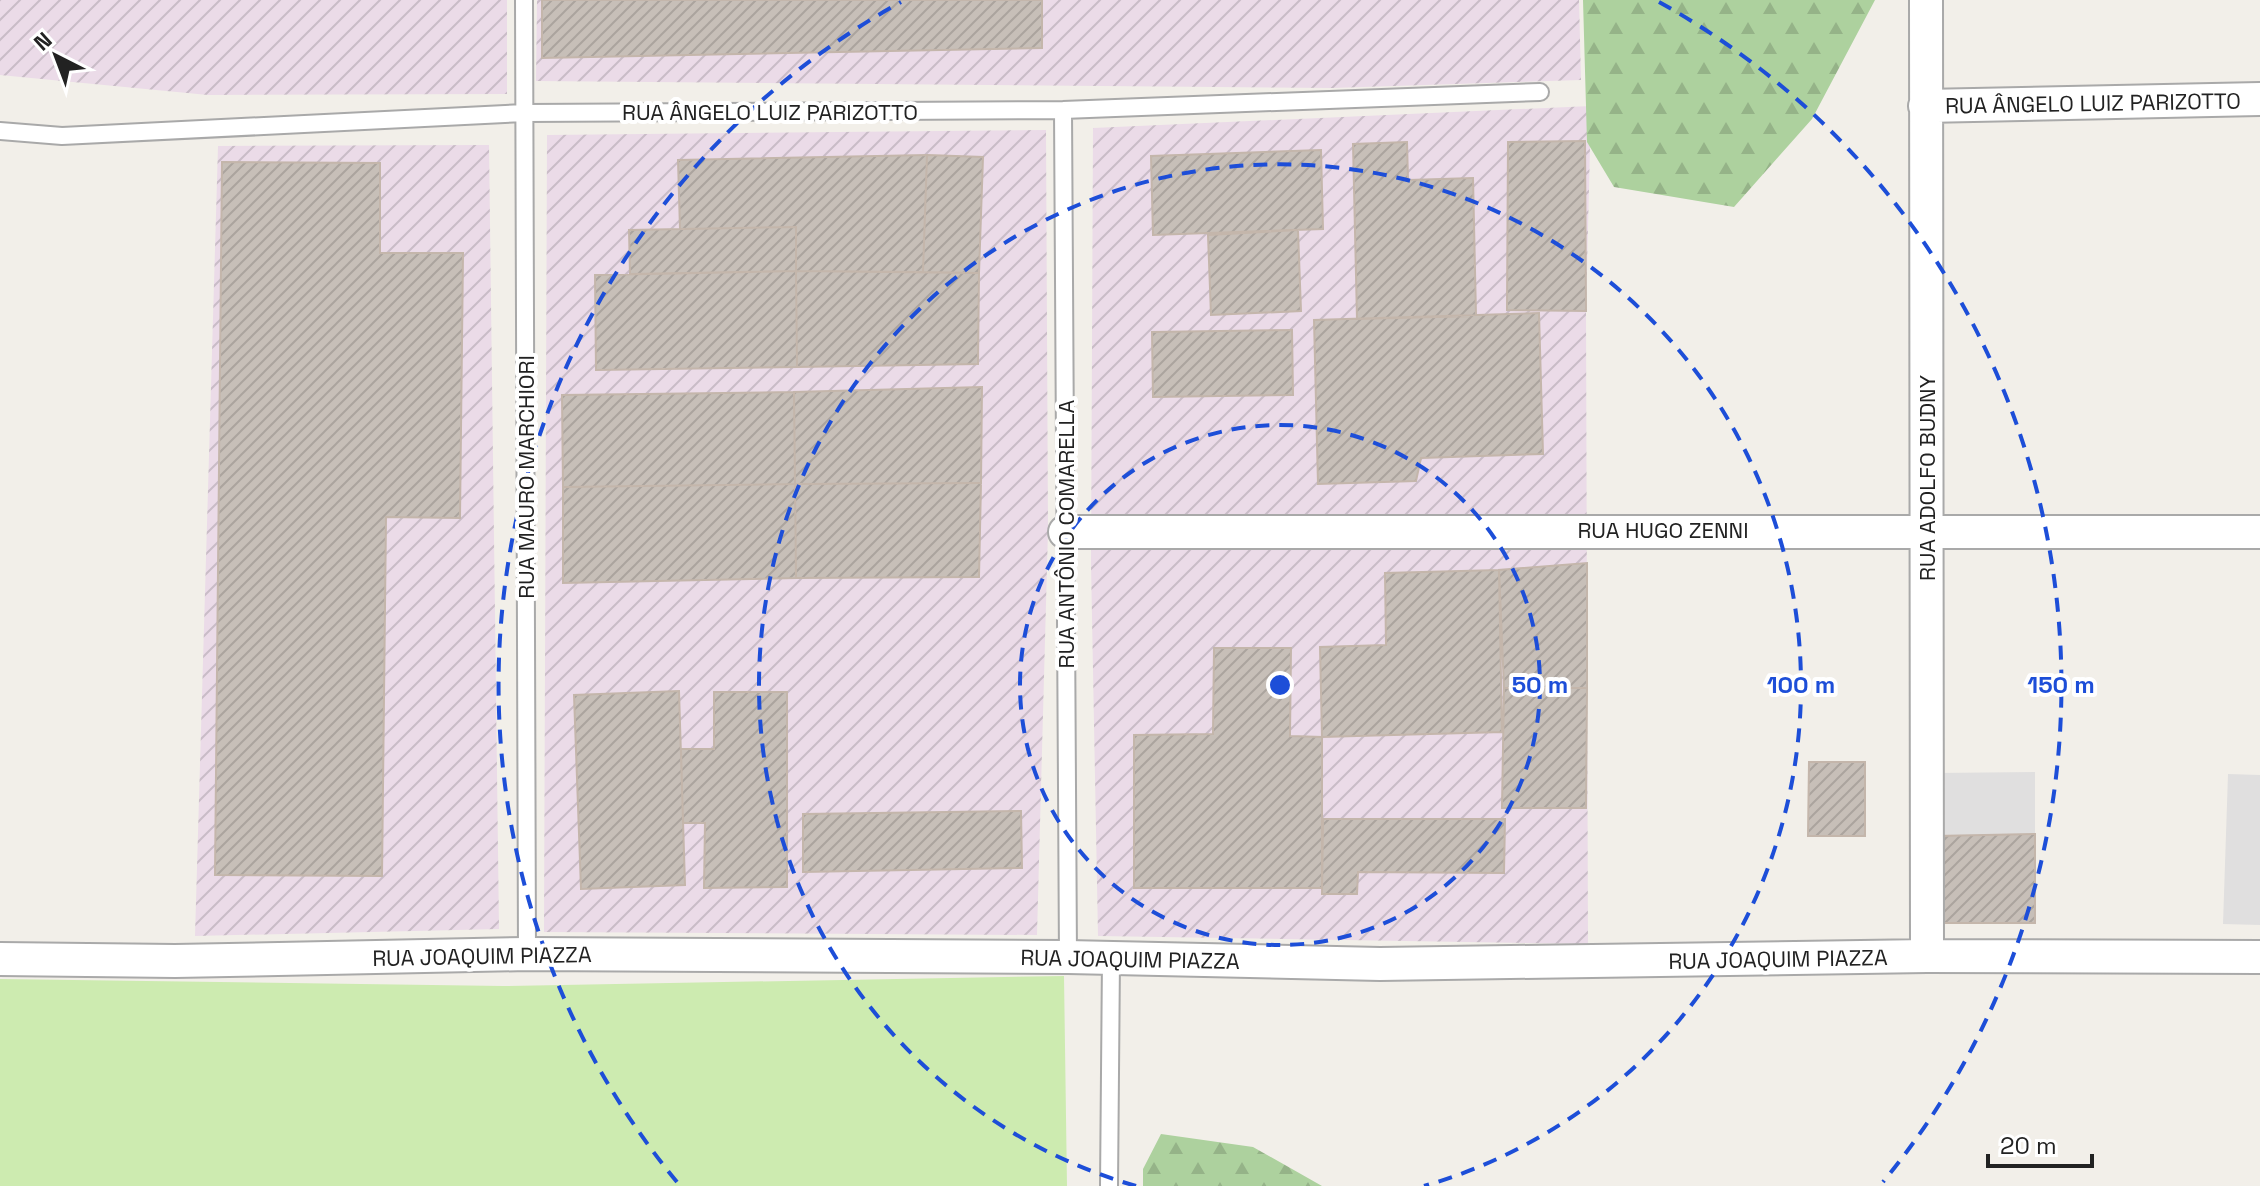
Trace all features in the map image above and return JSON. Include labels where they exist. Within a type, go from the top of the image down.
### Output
[{"type":"street","name":"RUA ADOLFO BUDNY","points":[[1926,0],[1927,956]]},
{"type":"street","name":"RUA ÂNGELO LUIZ PARIZOTTO","points":[[1925,106],[2260,99]]},
{"type":"street","name":"RUA HUGO ZENNI","points":[[1065,532],[2260,532]]},
{"type":"street","name":"RUA JOAQUIM PIAZZA","points":[[0,959],[175,961],[527,954],[1068,957],[1380,964],[1927,956],[2260,957]]},
{"type":"lane","name":"RUA MAURO MARCHIORI","points":[[524,0],[527,954]]},
{"type":"lane","name":"RUA ÂNGELO LUIZ PARIZOTTO","points":[[0,131],[93,135],[525,113],[1063,110],[1540,92]]},
{"type":"lane","name":"RUA ANTÔNIO COMARELLA","points":[[1063,110],[1068,957]]},
{"type":"lane","points":[[1109,1186],[1111,959]]},
{"type":"shaded area","points":[[0,0],[507,0],[507,94],[208,95],[0,75]]},
{"type":"shaded area","points":[[537,0],[1579,0],[1581,80],[1332,88],[536,81]]},
{"type":"shaded area","points":[[1591,106],[1586,311],[1588,944],[1098,936],[1091,564],[1093,128]]},
{"type":"shaded area","points":[[1046,130],[1048,530],[1037,935],[544,932],[547,135]]},
{"type":"shaded area","points":[[489,145],[499,929],[195,936],[218,146]]},
{"type":"shaded area","points":[[2035,772],[2035,923],[1935,923],[1935,773]]},
{"type":"shaded area","points":[[2228,774],[2260,775],[2260,925],[2223,924]]},
{"type":"green space","points":[[1583,0],[1875,0],[1812,119],[1734,207],[1614,187],[1587,142]]},
{"type":"green space","points":[[1064,976],[1067,1186],[0,1186],[0,979],[503,986]]},
{"type":"green space","points":[[1161,1134],[1253,1147],[1322,1186],[1143,1186],[1143,1169]]},
{"type":"building","points":[[542,0],[1042,0],[1042,48],[542,58]]},
{"type":"building","points":[[1585,141],[1586,311],[1507,310],[1508,142]]},
{"type":"building","points":[[1407,142],[1408,180],[1473,178],[1476,316],[1357,319],[1353,144]]},
{"type":"building","points":[[1321,150],[1323,229],[1153,235],[1151,156]]},
{"type":"building","points":[[927,155],[923,272],[796,271],[796,227],[680,229],[678,160]]},
{"type":"building","points":[[927,155],[983,157],[979,273],[923,272]]},
{"type":"building","points":[[222,162],[380,163],[380,253],[463,253],[460,518],[386,517],[382,876],[215,875]]},
{"type":"building","points":[[796,227],[796,271],[630,274],[629,230]]},
{"type":"building","points":[[1298,230],[1301,311],[1211,315],[1208,235]]},
{"type":"building","points":[[796,271],[797,367],[596,370],[595,275]]},
{"type":"building","points":[[796,271],[979,273],[978,364],[797,367]]},
{"type":"building","points":[[1539,313],[1543,454],[1421,458],[1416,481],[1318,484],[1314,320]]},
{"type":"building","points":[[1292,330],[1293,395],[1153,397],[1152,332]]},
{"type":"building","points":[[982,387],[981,483],[795,484],[794,392]]},
{"type":"building","points":[[794,392],[795,484],[563,487],[562,395]]},
{"type":"building","points":[[981,483],[979,577],[796,578],[795,484]]},
{"type":"building","points":[[795,484],[796,578],[563,583],[563,487]]},
{"type":"building","points":[[1587,563],[1587,688],[1504,688],[1499,570]]},
{"type":"building","points":[[1499,570],[1502,732],[1322,737],[1320,647],[1386,645],[1385,573]]},
{"type":"building","points":[[1214,648],[1291,648],[1290,736],[1322,737],[1322,888],[1134,888],[1134,735],[1213,734]]},
{"type":"building","points":[[1504,688],[1587,688],[1586,808],[1502,808]]},
{"type":"building","points":[[679,691],[685,885],[581,889],[574,695]]},
{"type":"building","points":[[714,692],[787,692],[787,887],[704,888],[705,823],[683,823],[681,749],[714,749]]},
{"type":"building","points":[[1809,762],[1865,762],[1865,836],[1808,836]]},
{"type":"building","points":[[1021,811],[1022,868],[803,872],[803,814]]},
{"type":"building","points":[[1323,819],[1505,819],[1504,873],[1358,872],[1357,894],[1322,894]]},
{"type":"building","points":[[2035,834],[2035,923],[1935,923],[1936,836]]}]
